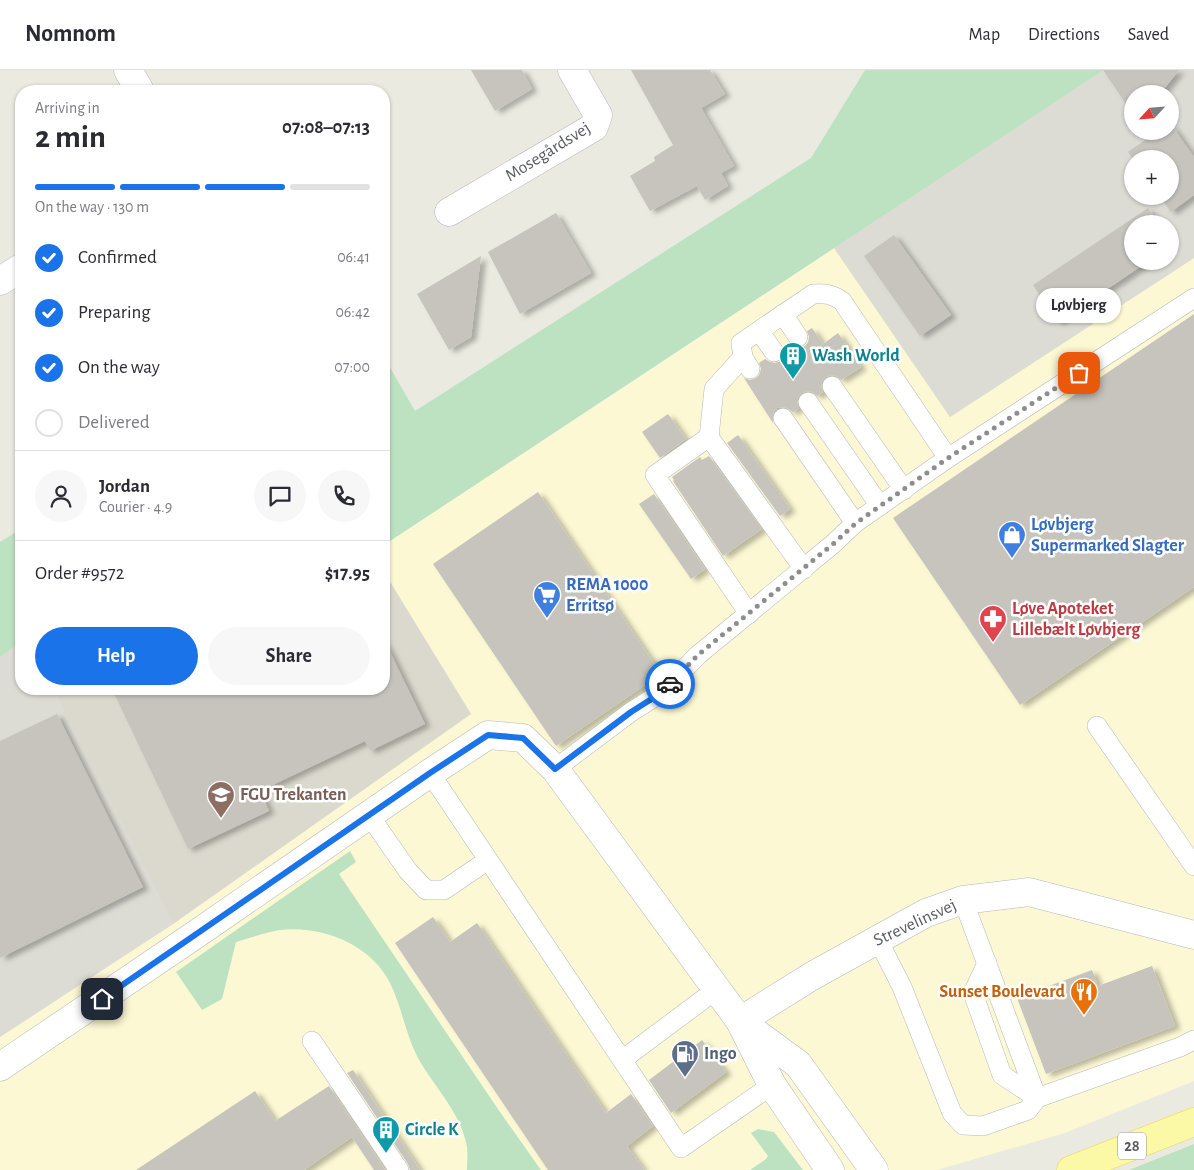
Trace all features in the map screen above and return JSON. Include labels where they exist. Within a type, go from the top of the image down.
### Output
[{"type":"main road","name":"28","points":[[1071,1170],[1194,1122]]},
{"type":"street","points":[[128,70],[137,85]]},
{"type":"street","name":"Mosegårdsvej","points":[[449,212],[594,127],[598,116],[572,70]]},
{"type":"street","points":[[0,281],[15,272]]},
{"type":"street","points":[[0,1067],[488,735],[523,738],[555,769],[717,989],[740,1022],[772,1085],[830,1170]]},
{"type":"street","name":"Strevelinsvej","points":[[740,1022],[812,976],[926,913],[963,900],[1028,892],[1194,935]]},
{"type":"street","points":[[740,1022],[798,1064],[874,1170]]},
{"type":"lane","points":[[804,569],[709,437],[714,389],[746,363],[741,343],[813,294],[825,293],[835,296],[842,301],[948,458]]},
{"type":"lane","points":[[555,769],[631,712],[661,693],[698,655],[804,569],[856,523],[948,458],[1194,298]]},
{"type":"lane","points":[[783,314],[798,337]]},
{"type":"lane","points":[[759,331],[774,352]]},
{"type":"lane","points":[[832,386],[904,490]]},
{"type":"lane","points":[[808,402],[880,506]]},
{"type":"lane","points":[[784,418],[856,523]]},
{"type":"lane","points":[[709,437],[655,475],[749,614]]},
{"type":"lane","points":[[1097,726],[1194,866]]},
{"type":"lane","points":[[430,773],[681,1148],[772,1085]]},
{"type":"lane","points":[[369,815],[408,871],[426,890],[444,890],[488,860]]},
{"type":"lane","points":[[963,900],[1037,1098]]},
{"type":"lane","points":[[878,940],[902,987],[952,1113],[963,1125],[983,1126],[1028,1110],[1037,1098],[1180,1047],[1194,1040]]},
{"type":"lane","points":[[622,1060],[717,989]]},
{"type":"lane","points":[[312,1042],[398,1170]]},
{"type":"shaded area","points":[[1104,70],[1194,70],[1194,258],[1179,268],[1179,215],[1124,215],[1124,270],[1176,270],[950,417],[834,248]]},
{"type":"shaded area","points":[[834,248],[950,417],[1176,270],[1179,270],[1179,268],[1194,258],[1194,1081],[1065,1133],[937,1170],[0,1170],[0,1037],[173,924],[471,714],[390,582],[390,541]]},
{"type":"shaded area","name":"FGU Trekanten","points":[[390,582],[471,714],[173,924],[56,695],[390,695]]},
{"type":"shaded area","points":[[15,646],[15,695],[56,695],[173,924],[0,1037],[0,657]]},
{"type":"green space","points":[[865,70],[1104,70],[390,541],[390,367],[415,411],[811,158]]},
{"type":"green space","points":[[15,533],[15,646],[0,657],[0,542]]},
{"type":"green space","points":[[350,851],[356,862],[339,874],[541,1170],[467,1170],[467,1147],[454,1112],[418,1058],[398,1001],[382,969],[358,948],[328,934],[296,929],[275,931],[236,942],[222,999],[202,1010],[176,972]]},
{"type":"green space","points":[[758,1129],[774,1132],[803,1170],[750,1170],[768,1156],[751,1133]]},
{"type":"green space","points":[[1194,1144],[1194,1170],[1129,1170]]},
{"type":"building","points":[[471,70],[522,70],[532,89],[495,111]]},
{"type":"building","points":[[631,70],[710,70],[725,94],[701,108],[734,166],[721,173],[728,186],[705,200],[697,186],[650,211],[630,176],[655,161],[654,157],[673,145]]},
{"type":"building","points":[[1103,70],[1179,70],[1167,85],[1124,85],[1124,101]]},
{"type":"building","points":[[1179,136],[1194,157],[1194,195],[1171,212],[1166,205],[1179,205],[1179,150],[1131,150],[1145,140],[1179,140]]},
{"type":"building","points":[[1148,208],[1153,215],[1138,215]]},
{"type":"building","points":[[556,213],[591,273],[520,314],[488,252]]},
{"type":"building","points":[[1124,224],[1124,270],[1136,270],[1058,322],[1033,285]]},
{"type":"building","points":[[894,235],[951,315],[920,336],[864,256]]},
{"type":"building","points":[[481,256],[471,337],[449,350],[417,294]]},
{"type":"building","points":[[1194,314],[1194,587],[1020,705],[893,518]]},
{"type":"building","name":"Wash World","points":[[812,328],[823,344],[838,333],[861,367],[841,380],[831,375],[826,377],[821,387],[823,392],[817,396],[807,391],[802,393],[797,403],[799,408],[793,412],[783,407],[777,408],[773,414],[773,423],[744,378],[750,380],[756,378],[761,369],[759,363],[765,359],[775,363],[781,361],[784,356],[784,346],[789,343],[793,347],[798,348],[805,346],[809,337],[807,331]]},
{"type":"building","points":[[668,414],[686,439],[660,458],[642,432]]},
{"type":"building","points":[[738,435],[790,509],[780,516],[727,443]]},
{"type":"building","points":[[709,456],[762,529],[723,556],[672,477],[700,457],[702,460]]},
{"type":"building","name":"REMA 1000 Erritsø","points":[[538,492],[661,674],[556,746],[433,564]]},
{"type":"building","points":[[654,494],[705,569],[691,579],[639,504]]},
{"type":"building","points":[[390,652],[425,724],[370,751],[365,741],[260,791],[269,811],[188,849],[115,695],[390,695]]},
{"type":"building","points":[[57,714],[143,887],[0,958],[0,741]]},
{"type":"building","points":[[433,917],[450,942],[477,923],[606,1113],[631,1094],[653,1126],[627,1146],[644,1170],[548,1170],[395,943]]},
{"type":"building","points":[[1152,966],[1175,1026],[1046,1074],[1017,998],[1092,970],[1098,986]]},
{"type":"building","points":[[702,1040],[726,1072],[671,1113],[649,1080]]},
{"type":"building","points":[[353,1070],[420,1170],[410,1170],[408,1164],[347,1073]]},
{"type":"building","points":[[329,1086],[385,1170],[374,1170],[352,1137],[304,1170],[136,1170],[255,1091],[275,1121]]},
{"type":"way so far","points":[[670,684],[698,655],[856,523],[948,458],[1079,373]]},
{"type":"place","name":"Løvbjerg","points":[[1079,373]]},
{"type":"place","name":"Wash World","points":[[793,380]]},
{"type":"place","name":"Løvbjerg Supermarked Slagter","points":[[1012,559]]},
{"type":"place","name":"REMA 1000 Erritsø","points":[[547,619]]},
{"type":"place","name":"Løve Apoteket Lillebælt Løvbjerg","points":[[993,643]]},
{"type":"place","name":"FGU Trekanten","points":[[221,819]]},
{"type":"place","name":"Sunset Boulevard","points":[[1084,1016]]},
{"type":"place","name":"Ingo","points":[[685,1078]]},
{"type":"place","name":"Circle K","points":[[386,1154]]},
{"type":"route","points":[[102,999],[488,735],[523,738],[555,769],[631,712],[661,693],[670,684]]}]
